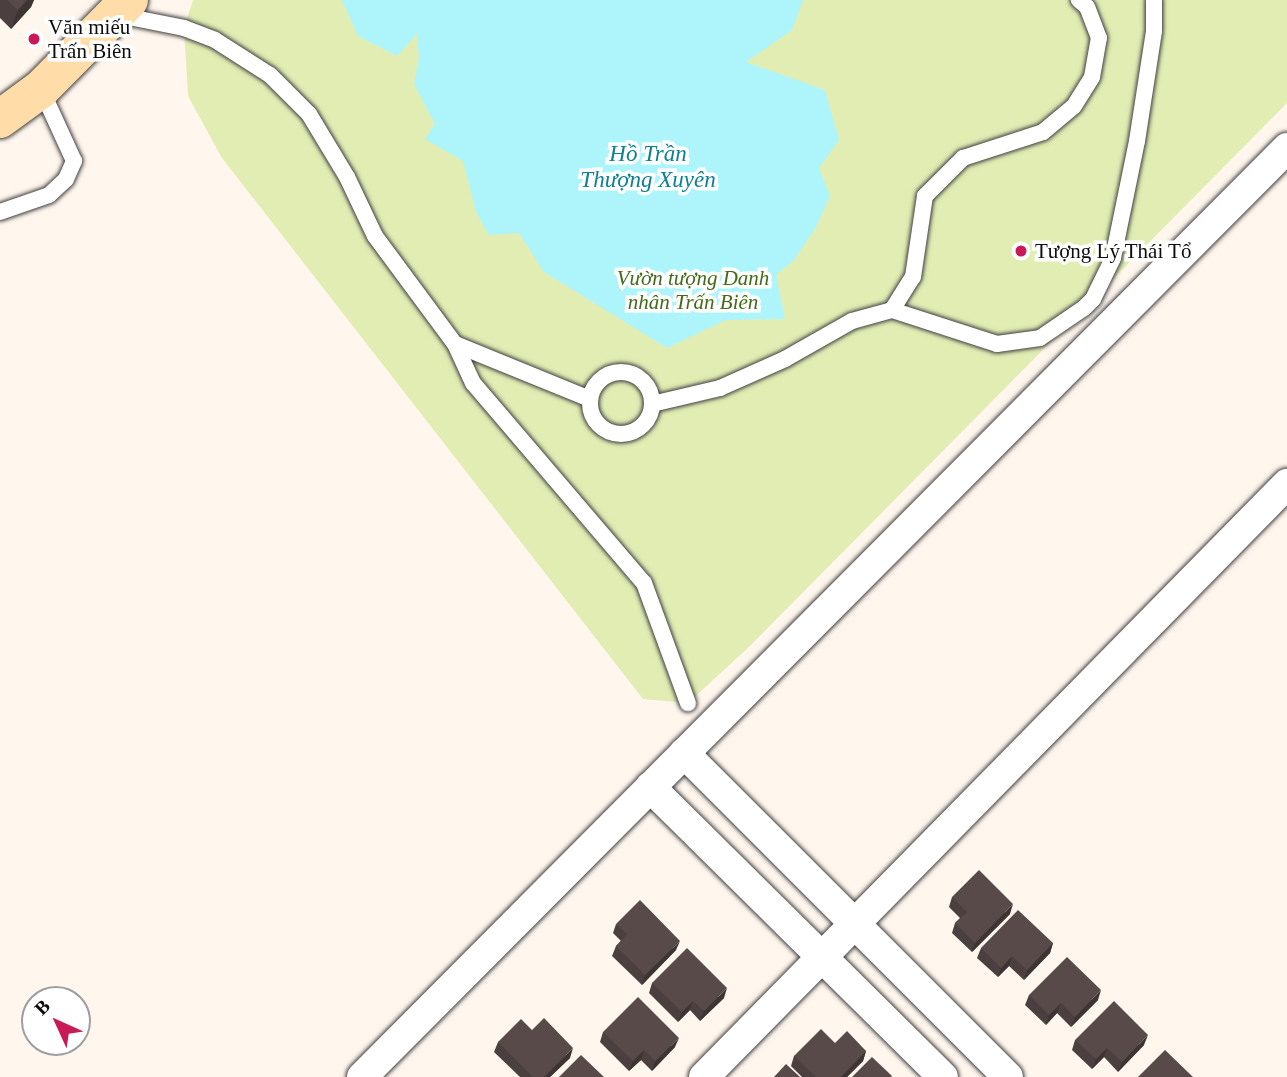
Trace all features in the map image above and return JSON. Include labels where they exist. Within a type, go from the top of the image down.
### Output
[{"type":"main road","points":[[0,119],[41,89],[123,7]]},
{"type":"street","points":[[362,1077],[1287,148]]},
{"type":"street","points":[[704,1077],[1287,484]]},
{"type":"street","points":[[684,753],[1008,1077]]},
{"type":"street","points":[[650,787],[943,1077]]},
{"type":"lane","points":[[892,310],[913,277],[925,196],[963,158],[1043,132],[1074,106],[1092,77],[1099,38],[1087,7],[1079,0]]},
{"type":"lane","points":[[652,404],[720,388],[785,359],[852,321],[892,310],[997,344],[1040,338],[1093,299],[1113,258],[1137,141],[1154,31],[1154,0]]},
{"type":"lane","points":[[123,7],[215,40],[270,75],[309,114],[347,177],[375,236],[455,344],[473,383],[644,583],[688,703]]},
{"type":"lane","points":[[0,212],[49,195],[66,179],[74,161],[41,89]]},
{"type":"lane","points":[[455,344],[590,399]]},
{"type":"lane","points":[[619,372],[642,380],[650,391],[652,404],[649,416],[641,426],[630,433],[617,434],[605,430],[596,421],[590,399],[599,381],[619,372]]},
{"type":"green space","name":"Vườn tượng Danh nhân Trấn Biên","points":[[193,0],[1287,0],[1287,103],[749,647],[688,703],[643,699],[222,158],[188,96],[184,28]]},
{"type":"water","name":"Hồ Trần Thượng Xuyên","points":[[342,0],[803,0],[792,30],[746,62],[825,90],[839,140],[819,168],[830,196],[816,227],[794,260],[776,275],[785,319],[726,320],[667,348],[544,272],[519,233],[489,235],[476,212],[463,161],[425,139],[435,124],[414,84],[419,58],[417,34],[397,56],[358,36]]},
{"type":"building","points":[[7,0],[27,0],[18,10]]},
{"type":"building","points":[[979,870],[1013,904],[975,943],[955,923],[967,912],[952,897]]},
{"type":"building","points":[[640,900],[680,941],[645,975],[616,946],[627,934],[616,924]]},
{"type":"building","points":[[1018,910],[1053,943],[1027,970],[1012,956],[1001,968],[981,948]]},
{"type":"building","points":[[687,948],[727,988],[704,1011],[693,1001],[682,1012],[652,983]]},
{"type":"building","points":[[1067,957],[1101,990],[1075,1017],[1061,1003],[1049,1015],[1029,995]]},
{"type":"building","points":[[638,997],[679,1038],[655,1061],[644,1050],[633,1061],[603,1032]]},
{"type":"building","points":[[1114,1001],[1148,1035],[1122,1062],[1107,1048],[1096,1059],[1075,1040]]},
{"type":"building","points":[[544,1018],[573,1048],[544,1077],[533,1077],[498,1042],[521,1019],[532,1030]]},
{"type":"building","points":[[821,1029],[835,1043],[847,1031],[866,1051],[841,1077],[816,1077],[794,1056]]},
{"type":"building","points":[[1165,1050],[1193,1077],[1138,1077]]},
{"type":"building","points":[[581,1055],[604,1077],[559,1077]]},
{"type":"building","points":[[872,1057],[892,1076],[852,1077]]},
{"type":"building","points":[[786,1064],[800,1077],[774,1077]]},
{"type":"place","name":"Văn miếu Trấn Biên","points":[[34,39]]},
{"type":"place","name":"Tượng Lý Thái Tổ","points":[[1021,251]]}]
